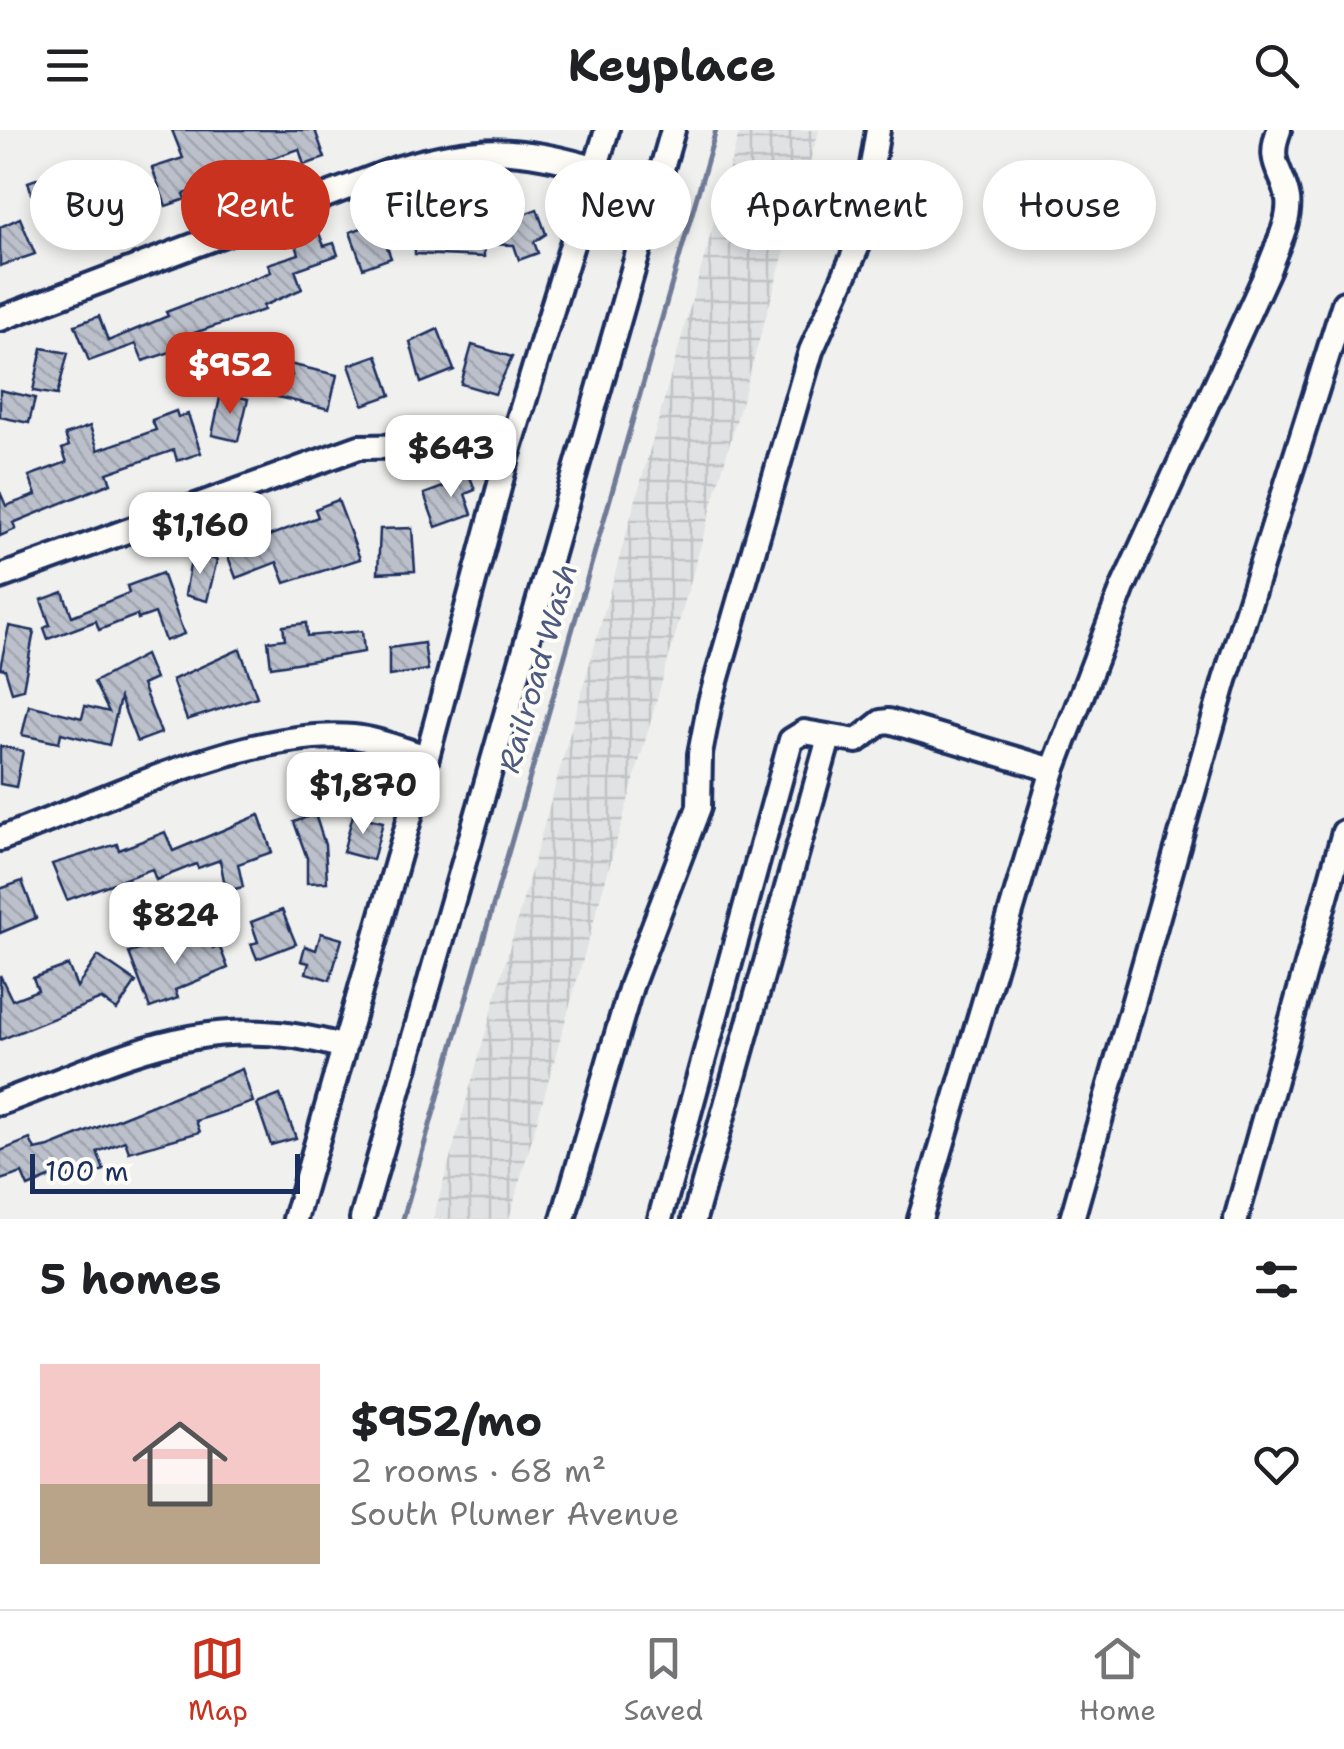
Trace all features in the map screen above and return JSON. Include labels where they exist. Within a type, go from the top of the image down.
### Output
[{"type":"street","points":[[600,160],[608,130]]},
{"type":"street","points":[[362,1219],[673,130]]},
{"type":"street","points":[[563,1219],[631,986],[700,808],[700,754],[710,702],[810,352],[858,242],[878,130]]},
{"type":"street","points":[[920,1219],[1053,770],[1123,586],[1281,234],[1288,202],[1274,165],[1279,130]]},
{"type":"street","points":[[0,319],[396,169],[456,151],[508,150],[552,160]]},
{"type":"street","points":[[295,1219],[427,757],[506,462],[572,250]]},
{"type":"street","points":[[1072,1219],[1225,680],[1344,303]]},
{"type":"street","points":[[0,577],[359,447],[440,446],[506,462]]},
{"type":"street","points":[[660,1219],[792,740],[804,732],[857,741],[881,722],[889,721],[1053,770]]},
{"type":"street","points":[[0,839],[242,748],[286,738],[358,737],[427,757]]},
{"type":"street","points":[[694,1219],[829,738]]},
{"type":"street","points":[[1236,1219],[1344,832]]},
{"type":"street","points":[[0,1103],[196,1033],[280,1033],[344,1047]]},
{"type":"shaded area","points":[[740,130],[819,130],[810,160],[732,160]]},
{"type":"shaded area","points":[[711,233],[711,250],[785,250],[509,1219],[433,1219]]},
{"type":"building","points":[[172,130],[315,130],[325,158],[302,160],[299,149],[267,160],[181,160],[181,201],[166,206],[161,192],[161,165],[183,158]]},
{"type":"building","points":[[537,209],[545,235],[534,242],[538,253],[519,260],[516,250],[525,250],[525,214]]},
{"type":"building","points":[[20,218],[30,250],[35,254],[0,266],[0,227]]},
{"type":"building","points":[[334,243],[338,255],[295,270],[302,289],[263,306],[264,310],[194,333],[198,343],[143,361],[136,344],[89,361],[75,325],[99,316],[108,341],[168,316],[166,312],[271,272],[268,264],[299,254],[298,250],[330,250]]},
{"type":"building","points":[[356,250],[388,250],[391,258],[363,268]]},
{"type":"building","points":[[415,250],[484,250],[484,257],[415,254]]},
{"type":"building","points":[[438,329],[454,370],[421,383],[410,342]]},
{"type":"building","points":[[472,345],[512,357],[495,394],[461,384]]},
{"type":"building","points":[[42,348],[68,353],[57,395],[33,391]]},
{"type":"building","points":[[377,355],[391,395],[363,405],[349,365]]},
{"type":"building","points":[[248,364],[292,375],[289,364],[337,375],[329,409],[243,389]]},
{"type":"building","points":[[0,390],[35,398],[29,423],[0,417]]},
{"type":"building","points":[[221,393],[248,399],[238,441],[212,435]]},
{"type":"building","points":[[176,411],[178,417],[188,414],[201,453],[177,461],[174,450],[107,473],[111,483],[13,523],[16,529],[0,536],[0,492],[6,506],[36,495],[29,476],[67,462],[62,449],[69,446],[65,435],[90,426],[98,450],[156,430],[152,420]]},
{"type":"building","points":[[468,471],[475,490],[465,494],[472,514],[436,527],[424,494],[451,484],[449,478]]},
{"type":"building","points":[[338,500],[360,559],[285,583],[277,562],[236,578],[223,543],[244,535],[248,544],[318,517],[315,509]]},
{"type":"building","points":[[412,528],[415,571],[378,573],[380,529]]},
{"type":"building","points":[[192,553],[217,560],[207,601],[185,595]]},
{"type":"building","points":[[162,573],[184,634],[165,641],[155,613],[138,619],[137,615],[99,630],[96,621],[48,639],[44,628],[50,625],[41,600],[63,592],[72,616],[129,593],[127,586]]},
{"type":"building","points":[[306,623],[307,636],[362,631],[364,652],[271,667],[268,641],[285,639],[283,626]]},
{"type":"building","points":[[9,626],[34,631],[23,689],[12,692],[5,669],[0,668]]},
{"type":"building","points":[[424,643],[428,670],[389,676],[389,648]]},
{"type":"building","points":[[240,649],[257,697],[187,720],[172,680]]},
{"type":"building","points":[[145,655],[155,679],[142,685],[161,733],[137,742],[120,698],[109,745],[61,733],[59,743],[22,735],[29,705],[82,718],[85,706],[109,712],[94,682]]},
{"type":"building","points":[[0,746],[23,751],[16,787],[0,784]]},
{"type":"building","points":[[315,814],[325,845],[327,882],[307,883],[307,858],[294,822]]},
{"type":"building","points":[[259,815],[272,852],[238,864],[243,887],[226,891],[220,860],[198,868],[196,864],[156,880],[152,869],[67,900],[52,864],[117,844],[119,850],[165,832],[173,851]]},
{"type":"building","points":[[353,815],[383,822],[373,860],[343,852]]},
{"type":"building","points":[[22,881],[36,918],[0,933],[0,889]]},
{"type":"building","points":[[282,910],[296,944],[257,959],[251,944],[258,942],[251,922]]},
{"type":"building","points":[[321,933],[342,939],[330,980],[306,973],[309,963],[301,961],[305,946],[316,950]]},
{"type":"building","points":[[186,936],[190,945],[209,938],[213,948],[219,945],[228,968],[175,990],[178,998],[150,1008],[129,953]]},
{"type":"building","points":[[98,956],[136,982],[117,1010],[101,999],[0,1040],[0,975],[12,1000],[38,990],[33,978],[68,965],[77,987]]},
{"type":"building","points":[[242,1069],[253,1102],[196,1121],[200,1132],[129,1152],[125,1141],[97,1152],[104,1170],[71,1183],[66,1171],[28,1187],[22,1173],[0,1180],[0,1151],[30,1139],[35,1150],[49,1147]]},
{"type":"building","points":[[280,1095],[296,1138],[271,1145],[257,1104]]},
{"type":"waterway","name":"Railroad Wash","points":[[403,1219],[716,130]]}]
